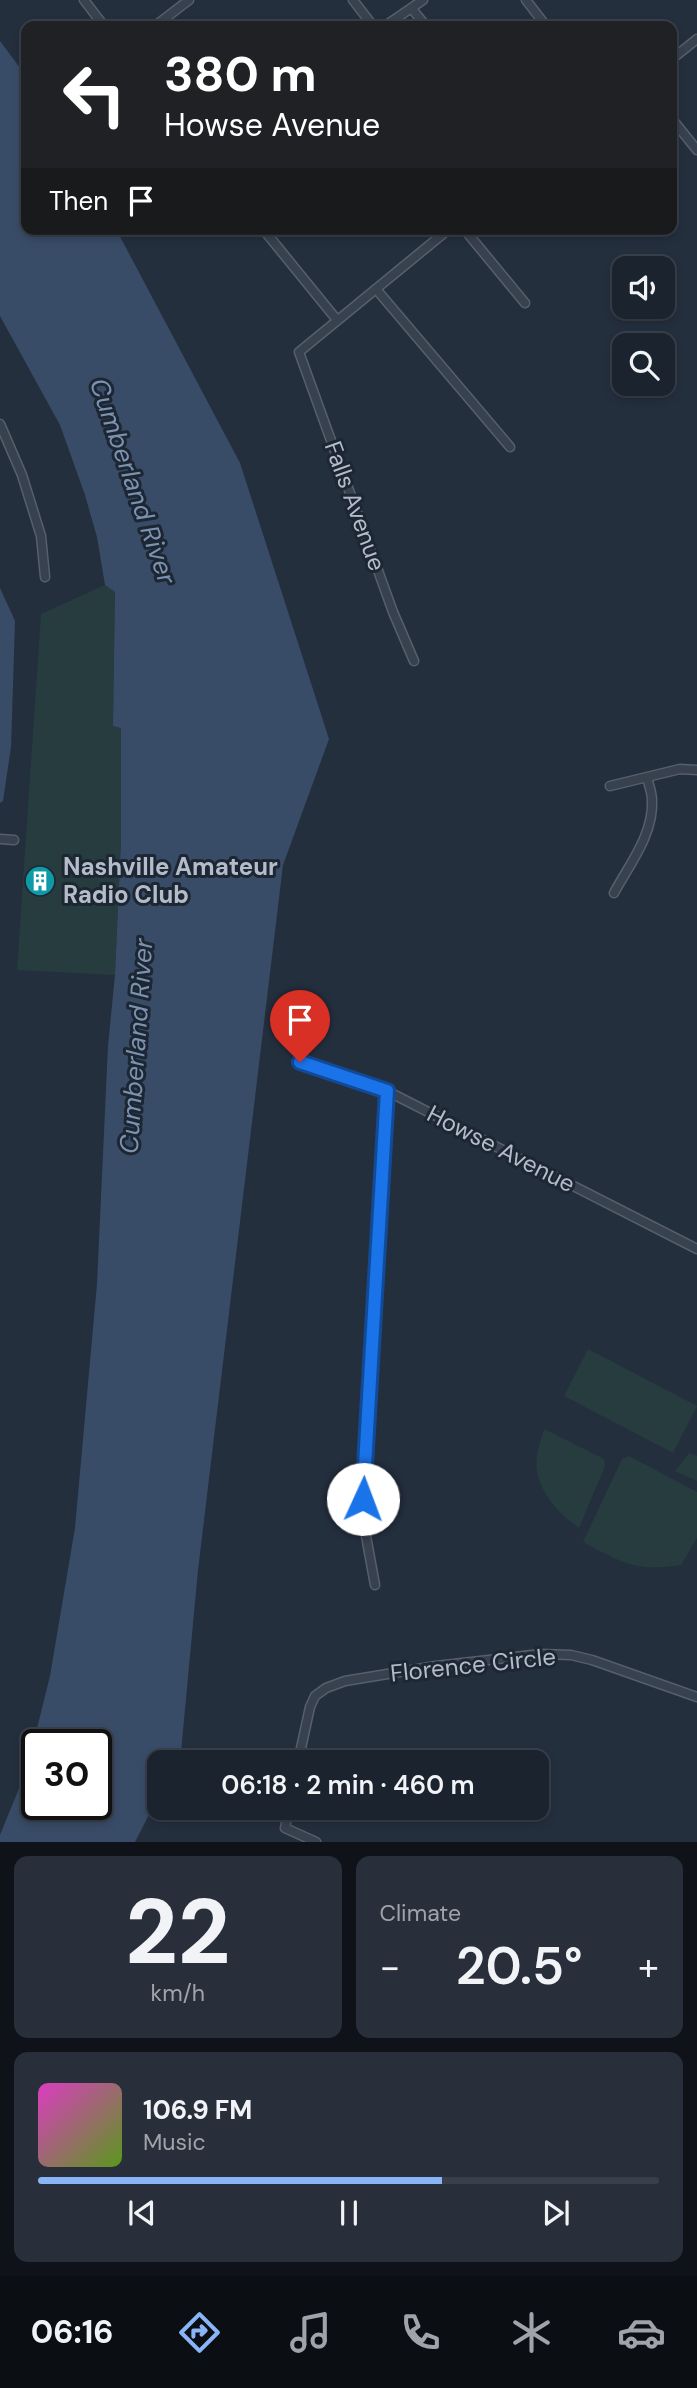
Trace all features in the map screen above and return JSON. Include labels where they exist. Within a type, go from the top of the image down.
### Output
[{"type":"street","points":[[84,0],[100,21]]},
{"type":"street","points":[[162,21],[189,0]]},
{"type":"street","points":[[353,0],[369,21]]},
{"type":"street","points":[[393,21],[423,0]]},
{"type":"street","points":[[526,0],[542,21]]},
{"type":"street","points":[[412,9],[422,21]]},
{"type":"street","points":[[677,55],[697,38]]},
{"type":"street","points":[[677,125],[697,150]]},
{"type":"street","points":[[268,235],[337,320],[442,235]]},
{"type":"street","points":[[469,235],[525,303]]},
{"type":"street","points":[[376,289],[510,447]]},
{"type":"street","name":"Falls Avenue","points":[[337,320],[300,351],[388,599],[414,661]]},
{"type":"street","points":[[0,424],[22,475],[41,536],[45,577]]},
{"type":"street","points":[[610,786],[680,769],[697,770]]},
{"type":"street","points":[[614,893],[638,851],[649,825],[653,800],[647,778]]},
{"type":"street","points":[[0,839],[14,840]]},
{"type":"street","name":"Howse Avenue","points":[[300,1062],[387,1091],[697,1249]]},
{"type":"street","points":[[375,1585],[366,1536],[362,1489],[387,1091]]},
{"type":"street","name":"Florence Circle","points":[[300,1750],[315,1696],[326,1688],[345,1681],[436,1666],[540,1654],[581,1657],[697,1697]]},
{"type":"street","points":[[287,1820],[285,1828],[316,1842]]},
{"type":"green space","points":[[105,585],[115,591],[113,725],[121,728],[121,842],[115,975],[17,970],[41,614]]},
{"type":"green space","points":[[588,1349],[697,1406],[673,1453],[564,1396]]},
{"type":"green space","points":[[544,1429],[604,1459],[605,1466],[579,1528],[555,1506],[542,1488],[538,1477],[537,1456]]},
{"type":"green space","points":[[689,1453],[697,1456],[697,1481],[675,1471]]},
{"type":"green space","points":[[629,1456],[697,1492],[697,1538],[681,1565],[652,1567],[630,1564],[583,1542],[622,1459]]},
{"type":"water","name":"Cumberland River","points":[[0,41],[21,69],[21,235],[119,235],[240,463],[329,739],[283,865],[198,1570],[181,1750],[147,1750],[147,1818],[135,1842],[0,1842],[0,1835],[21,1784],[21,1820],[112,1820],[112,1729],[37,1729],[50,1676],[75,1528],[97,1284],[121,842],[121,728],[113,726],[115,592],[105,585],[97,537],[60,425],[0,316]]},
{"type":"water","points":[[0,588],[15,621],[11,747],[3,801],[0,803]]},
{"type":"place","name":"Nashville Amateur Radio Club","points":[[40,881]]},
{"type":"route","points":[[300,1062],[387,1091],[363,1499]]}]
